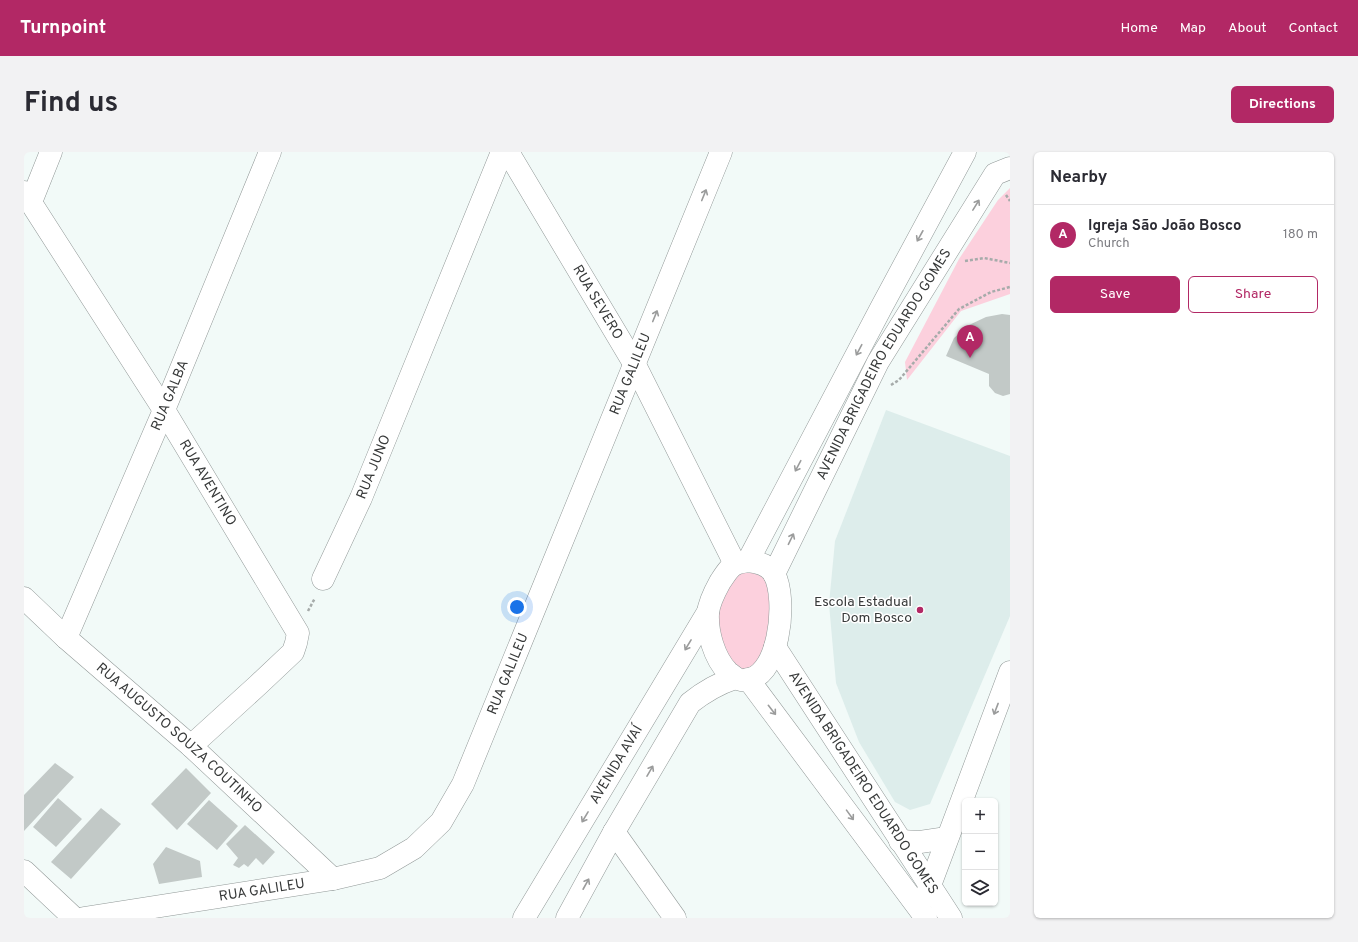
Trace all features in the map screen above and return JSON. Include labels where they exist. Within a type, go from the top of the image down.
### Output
[{"type":"street","points":[[28,197],[51,152]]},
{"type":"street","name":"RUA GALBA","points":[[66,638],[164,410],[270,152]]},
{"type":"street","name":"RUA JUNO","points":[[324,579],[361,498],[502,152]]},
{"type":"street","name":"RUA SEVERO","points":[[508,152],[635,365],[742,563]]},
{"type":"street","name":"RUA GALILEU","points":[[84,918],[333,879],[380,868],[414,848],[441,822],[466,777],[721,152]]},
{"type":"street","name":"AVENIDA BRIGADEIRO EDUARDO GOMES","points":[[742,563],[935,210],[965,152]]},
{"type":"street","name":"AVENIDA BRIGADEIRO EDUARDO GOMES","points":[[774,574],[878,362],[995,174],[1010,168]]},
{"type":"street","name":"RUA AVENTINO","points":[[28,197],[164,410],[298,633]]},
{"type":"street","points":[[935,210],[961,228]]},
{"type":"street","points":[[567,918],[614,832],[690,703],[703,692],[717,684],[759,675],[766,667],[775,647],[779,630],[779,587],[774,574],[766,566],[758,562],[742,563],[724,575],[714,592],[708,612],[710,635],[723,667],[742,678]]},
{"type":"street","name":"RUA AUGUSTO SOUZA COUTINHO","points":[[24,598],[66,638],[191,746],[333,879]]},
{"type":"street","name":"AVENIDA AVAÍ","points":[[524,918],[708,612]]},
{"type":"street","points":[[191,746],[293,652],[298,633]]},
{"type":"street","name":"AVENIDA BRIGADEIRO EDUARDO GOMES","points":[[775,647],[951,918]]},
{"type":"street","points":[[923,914],[930,886],[1010,672]]},
{"type":"street","name":"AVENIDA BRIGADEIRO EDUARDO GOMES","points":[[742,678],[923,914]]},
{"type":"street","points":[[614,832],[675,918]]},
{"type":"street","points":[[900,841],[920,842],[948,838]]},
{"type":"street","points":[[24,871],[74,918]]},
{"type":"path","points":[[935,270],[960,262],[984,258],[1010,263]]},
{"type":"path","points":[[885,388],[899,380],[959,309],[991,292],[1010,287]]},
{"type":"path","points":[[298,633],[324,579]]},
{"type":"shaded area","points":[[1010,188],[1010,294],[961,311],[907,380],[905,362],[959,259],[998,200]]},
{"type":"shaded area","name":"Escola Estadual Dom Bosco","points":[[886,410],[1010,456],[1010,616],[930,804],[910,810],[895,802],[859,742],[836,683],[829,604],[835,541]]},
{"type":"shaded area","points":[[740,568],[767,578],[777,599],[766,656],[738,675],[728,664],[712,615]]},
{"type":"building","points":[[1002,314],[1010,315],[1010,394],[1003,396],[995,393],[989,386],[989,374],[946,356],[954,338],[969,325],[986,317]]},
{"type":"building","points":[[55,763],[74,777],[24,831],[24,795]]},
{"type":"building","points":[[186,768],[211,793],[177,830],[151,804]]},
{"type":"building","points":[[58,798],[82,819],[56,847],[33,827]]},
{"type":"building","points":[[209,800],[238,826],[217,850],[187,824]]},
{"type":"building","points":[[101,808],[121,824],[71,879],[51,862]]},
{"type":"building","points":[[245,825],[275,852],[263,865],[256,858],[248,867],[244,864],[239,868],[233,865],[238,858],[226,844]]},
{"type":"building","points":[[166,847],[200,861],[202,877],[159,884],[153,864]]},
{"type":"place","name":"Igreja São João Bosco","points":[[970,358]]},
{"type":"place","name":"Escola Estadual Dom Bosco","points":[[920,610]]}]
